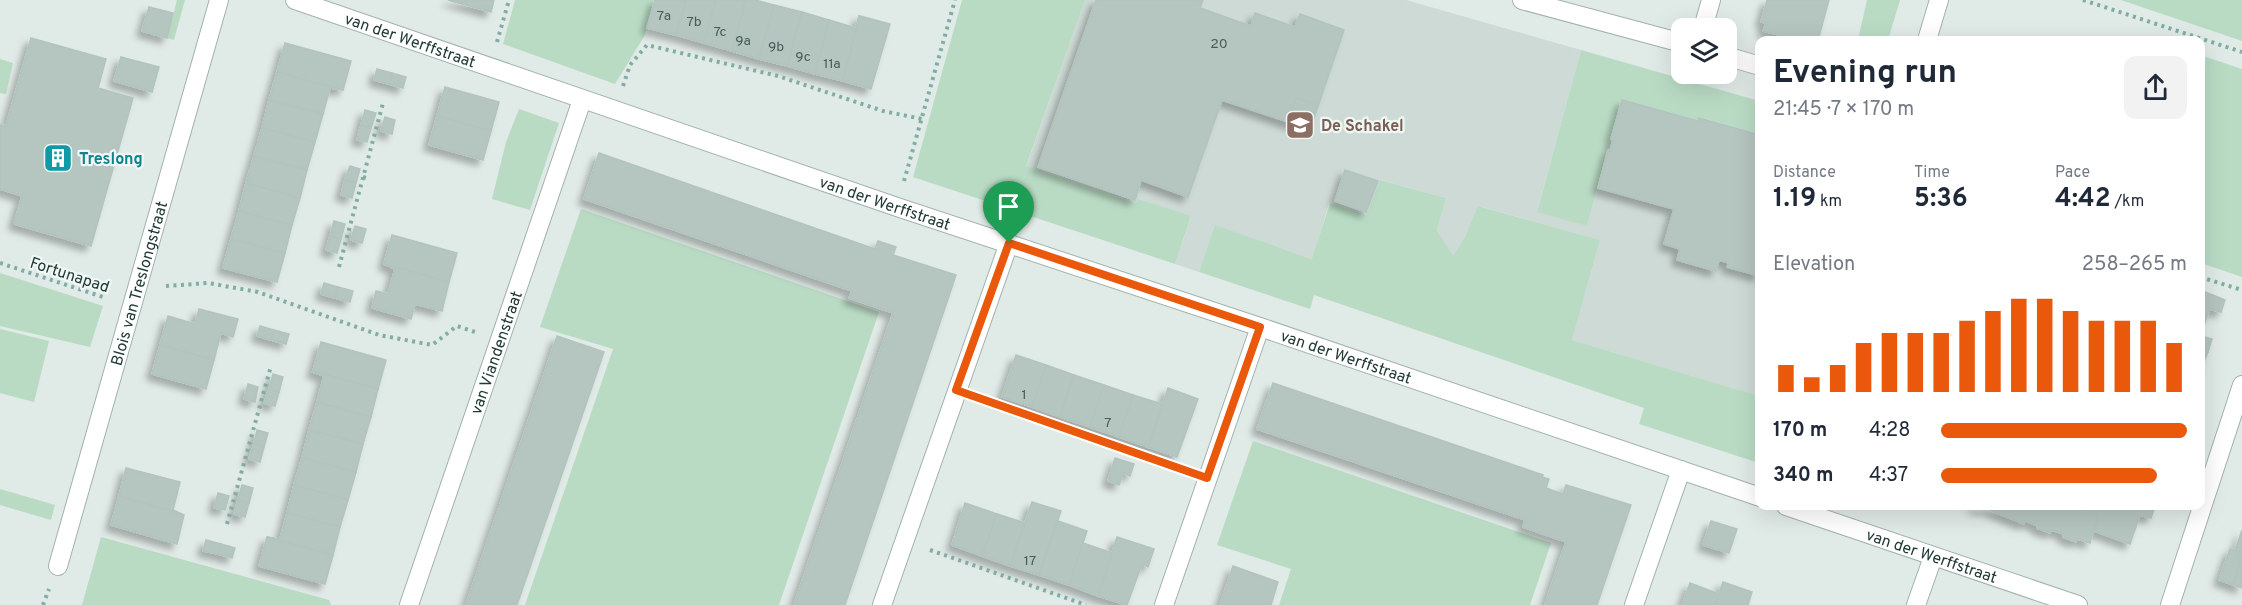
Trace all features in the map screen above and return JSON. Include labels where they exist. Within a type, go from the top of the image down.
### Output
[{"type":"street","name":"Blois van Treslongstraat","points":[[58,566],[219,0]]},
{"type":"street","name":"van der Werffstraat","points":[[295,0],[897,207],[1260,327],[1755,495]]},
{"type":"street","points":[[1522,0],[1671,40]]},
{"type":"street","points":[[1706,18],[1711,0]]},
{"type":"street","points":[[1929,36],[1940,0]]},
{"type":"street","points":[[1737,59],[1755,65]]},
{"type":"street","name":"van Viandenstraat","points":[[409,605],[582,100]]},
{"type":"street","points":[[882,605],[1009,243]]},
{"type":"street","points":[[1164,605],[1260,327]]},
{"type":"street","points":[[2205,498],[2242,385]]},
{"type":"street","points":[[1634,605],[1681,470]]},
{"type":"street","name":"van der Werffstraat","points":[[1801,510],[2078,605]]},
{"type":"street","points":[[2170,605],[2201,510]]},
{"type":"street","points":[[1916,605],[1933,557]]},
{"type":"path","name":"van der Werffstraat","points":[[489,68],[508,0]]},
{"type":"path","points":[[897,207],[955,0]]},
{"type":"path","points":[[2083,0],[2193,36]]},
{"type":"path","points":[[2205,40],[2242,52]]},
{"type":"path","points":[[615,111],[630,65],[647,45],[778,76],[883,111],[922,119]]},
{"type":"path","points":[[339,267],[383,104]]},
{"type":"path","points":[[363,177],[369,179]]},
{"type":"path","name":"Fortunapad","points":[[0,263],[133,307]]},
{"type":"path","points":[[2205,279],[2242,290]]},
{"type":"path","points":[[140,281],[161,286],[208,283],[258,292],[379,335],[432,345],[458,326],[498,340]]},
{"type":"path","points":[[227,524],[244,450],[271,366]]},
{"type":"path","points":[[956,390],[1207,478]]},
{"type":"path","points":[[903,541],[1086,605]]},
{"type":"shaded area","name":"De Schakel","points":[[1085,0],[1406,0],[1581,50],[1537,211],[1587,226],[1621,99],[1755,133],[1755,395],[1572,340],[1600,240],[1479,206],[1453,257],[1437,230],[1446,198],[1381,180],[1368,215],[1329,203],[1313,259],[1215,226],[1199,272],[1175,264],[1191,217],[1138,199],[1136,203],[1026,167]]},
{"type":"green space","points":[[177,0],[185,0],[174,40],[167,38]]},
{"type":"green space","points":[[515,0],[654,0],[645,35],[615,84],[503,44]]},
{"type":"green space","points":[[962,0],[1085,0],[1026,166],[1136,203],[1138,199],[1191,216],[1175,264],[913,177]]},
{"type":"green space","points":[[1867,0],[1900,0],[1889,36],[1859,36]]},
{"type":"green space","points":[[2121,0],[2242,0],[2242,41]]},
{"type":"green space","points":[[1581,50],[1671,76],[1671,84],[1700,84],[1755,100],[1755,133],[1699,117],[1697,120],[1621,100],[1587,226],[1537,212]]},
{"type":"green space","points":[[2205,57],[2242,69],[2242,277],[2205,264]]},
{"type":"green space","points":[[0,59],[13,63],[6,94],[0,93]]},
{"type":"green space","points":[[519,109],[559,123],[530,210],[492,199],[506,142]]},
{"type":"green space","points":[[1380,180],[1446,198],[1437,230],[1453,256],[1465,237],[1478,206],[1600,240],[1572,340],[1755,395],[1755,462],[1639,424],[1644,408],[1314,295],[1310,309],[1199,272],[1215,225],[1312,259],[1330,203],[1367,215]]},
{"type":"green space","points":[[581,209],[879,312],[779,605],[525,605],[613,349],[540,327]]},
{"type":"green space","points":[[0,273],[103,306],[90,347],[0,326]]},
{"type":"green space","points":[[0,329],[49,341],[34,402],[0,393]]},
{"type":"green space","points":[[1253,441],[1551,543],[1530,605],[1279,605],[1291,569],[1217,545]]},
{"type":"green space","points":[[0,489],[55,505],[51,520],[0,505]]},
{"type":"green space","points":[[101,537],[329,600],[331,605],[82,605]]},
{"type":"building","points":[[448,0],[494,0],[491,12]]},
{"type":"building","points":[[655,0],[686,0],[676,35],[647,28]]},
{"type":"building","points":[[686,0],[716,0],[704,43],[676,35]]},
{"type":"building","points":[[716,0],[746,0],[732,51],[704,43]]},
{"type":"building","points":[[746,0],[774,5],[759,59],[732,51]]},
{"type":"building","points":[[1096,0],[1203,0],[1200,8],[1251,26],[1255,13],[1295,27],[1300,14],[1344,30],[1318,106],[1296,98],[1288,122],[1222,100],[1188,197],[1141,180],[1135,200],[1038,167]]},
{"type":"building","points":[[1767,0],[1829,0],[1819,36],[1783,36],[1763,31],[1766,23],[1761,22]]},
{"type":"building","points":[[774,5],[802,12],[787,66],[759,59]]},
{"type":"building","points":[[149,7],[173,13],[167,38],[142,31]]},
{"type":"building","points":[[802,12],[829,20],[815,74],[787,66]]},
{"type":"building","points":[[860,16],[890,24],[871,89],[843,81]]},
{"type":"building","points":[[829,20],[856,28],[843,81],[815,74]]},
{"type":"building","name":"Treslong","points":[[31,38],[106,59],[98,88],[133,98],[91,246],[14,224],[22,196],[0,189],[0,125],[6,126]]},
{"type":"building","points":[[285,43],[351,61],[343,90],[277,72]]},
{"type":"building","points":[[121,57],[159,67],[152,92],[114,81]]},
{"type":"building","points":[[377,69],[392,73],[389,84],[374,80]]},
{"type":"building","points":[[277,72],[343,90],[330,88],[323,114],[269,100]]},
{"type":"building","points":[[392,73],[406,77],[403,88],[389,84]]},
{"type":"building","points":[[445,87],[499,102],[491,131],[437,116]]},
{"type":"building","points":[[1296,98],[1318,106],[1310,130],[1288,122]]},
{"type":"building","points":[[269,100],[323,114],[315,142],[262,128]]},
{"type":"building","points":[[1622,100],[1755,134],[1755,275],[1727,267],[1729,263],[1719,260],[1716,271],[1677,260],[1680,249],[1664,244],[1674,209],[1598,188],[1613,140],[1611,139]]},
{"type":"building","points":[[365,110],[376,113],[371,128],[361,125]]},
{"type":"building","points":[[437,116],[491,131],[483,160],[429,145]]},
{"type":"building","points":[[385,117],[395,120],[392,134],[381,131]]},
{"type":"building","points":[[361,125],[371,128],[367,142],[357,140]]},
{"type":"building","points":[[262,128],[315,142],[307,170],[254,156]]},
{"type":"building","points":[[599,153],[875,249],[878,241],[896,247],[893,255],[956,275],[845,605],[794,605],[893,313],[849,298],[852,291],[584,199]]},
{"type":"building","points":[[254,156],[307,170],[300,198],[246,183]]},
{"type":"building","points":[[350,166],[360,169],[356,183],[345,180]]},
{"type":"building","points":[[1345,170],[1378,181],[1366,212],[1335,201]]},
{"type":"building","points":[[345,180],[356,183],[352,198],[341,195]]},
{"type":"building","points":[[246,183],[300,198],[292,225],[239,211]]},
{"type":"building","points":[[239,211],[292,225],[285,253],[231,239]]},
{"type":"building","points":[[334,221],[345,224],[341,239],[330,236]]},
{"type":"building","points":[[355,226],[366,229],[362,243],[351,240]]},
{"type":"building","points":[[392,235],[457,253],[449,282],[384,264]]},
{"type":"building","points":[[330,236],[341,239],[337,253],[326,250]]},
{"type":"building","points":[[231,239],[285,253],[277,282],[223,268]]},
{"type":"building","points":[[384,264],[449,282],[442,311],[415,304],[411,319],[372,308],[376,291],[388,294],[395,269]]},
{"type":"building","points":[[324,283],[338,287],[335,298],[321,294]]},
{"type":"building","points":[[338,287],[353,291],[350,302],[335,298]]},
{"type":"building","points":[[2205,292],[2225,300],[2221,312],[2210,309],[2205,322]]},
{"type":"building","points":[[199,309],[238,319],[233,337],[221,333],[214,360],[160,345],[168,316],[195,324]]},
{"type":"building","points":[[260,326],[274,330],[271,340],[257,336]]},
{"type":"building","points":[[274,330],[289,334],[286,344],[271,340]]},
{"type":"building","points":[[557,336],[604,352],[517,605],[466,605]]},
{"type":"building","points":[[2205,337],[2212,339],[2208,352],[2205,351]]},
{"type":"building","points":[[321,342],[386,360],[378,389],[313,371]]},
{"type":"building","points":[[160,345],[214,360],[206,389],[152,374]]},
{"type":"building","points":[[1016,355],[1046,365],[1032,407],[1002,397]]},
{"type":"building","points":[[1046,365],[1074,375],[1060,417],[1032,407]]},
{"type":"building","points":[[313,371],[378,389],[371,417],[317,402],[324,376]]},
{"type":"building","points":[[273,374],[283,377],[279,392],[269,389]]},
{"type":"building","points":[[1074,375],[1104,385],[1090,427],[1060,417]]},
{"type":"building","points":[[1273,383],[1543,475],[1542,477],[1549,479],[1546,488],[1563,494],[1566,485],[1631,505],[1597,605],[1545,605],[1566,542],[1523,527],[1525,520],[1257,429]]},
{"type":"building","points":[[248,384],[258,387],[255,402],[244,399]]},
{"type":"building","points":[[1104,385],[1133,395],[1119,437],[1090,427]]},
{"type":"building","points":[[1168,388],[1198,399],[1177,457],[1148,447]]},
{"type":"building","points":[[269,389],[279,392],[275,406],[264,403]]},
{"type":"building","points":[[1133,395],[1162,404],[1148,447],[1119,437]]},
{"type":"building","points":[[317,402],[371,417],[363,444],[309,430]]},
{"type":"building","points":[[257,430],[268,433],[264,447],[254,444]]},
{"type":"building","points":[[309,430],[363,444],[356,472],[302,458]]},
{"type":"building","points":[[254,444],[264,447],[260,462],[249,459]]},
{"type":"building","points":[[302,458],[356,472],[348,500],[294,485]]},
{"type":"building","points":[[1115,458],[1134,464],[1130,476],[1123,473],[1119,485],[1108,481]]},
{"type":"building","points":[[126,468],[180,482],[173,510],[184,515],[119,496]]},
{"type":"building","points":[[242,485],[253,488],[249,503],[238,500]]},
{"type":"building","points":[[294,485],[348,500],[340,527],[287,513]]},
{"type":"building","points":[[218,493],[229,496],[225,510],[214,508]]},
{"type":"building","points":[[119,496],[184,515],[177,544],[111,525]]},
{"type":"building","points":[[238,500],[249,503],[245,517],[234,514]]},
{"type":"building","points":[[1032,502],[1061,511],[1039,575],[1010,566]]},
{"type":"building","points":[[965,503],[997,514],[982,556],[952,545]]},
{"type":"building","points":[[1990,510],[2083,510],[2098,515],[2090,543],[2077,539],[2076,542],[2063,537],[2064,534],[2051,530],[2050,533],[2025,521],[2024,524]]},
{"type":"building","points":[[2154,510],[2151,518],[2140,515],[2130,544],[2094,531],[2098,515],[2084,511]]},
{"type":"building","points":[[287,513],[340,527],[333,555],[267,537],[280,539]]},
{"type":"building","points":[[997,514],[1025,523],[1010,566],[982,556]]},
{"type":"building","points":[[1058,521],[1087,531],[1069,585],[1039,575]]},
{"type":"building","points":[[1711,521],[1737,529],[1729,553],[1703,545]]},
{"type":"building","points":[[2242,530],[2242,553],[2235,550]]},
{"type":"building","points":[[267,537],[333,555],[325,584],[259,566]]},
{"type":"building","points":[[1117,537],[1154,549],[1148,567],[1142,564],[1127,605],[1098,596]]},
{"type":"building","points":[[206,540],[221,544],[218,554],[203,551]]},
{"type":"building","points":[[1083,543],[1112,553],[1098,596],[1069,585]]},
{"type":"building","points":[[221,544],[235,548],[232,558],[218,554]]},
{"type":"building","points":[[2230,549],[2242,553],[2233,585],[2219,580]]},
{"type":"building","points":[[2242,557],[2242,588],[2233,585]]},
{"type":"building","points":[[1233,566],[1278,582],[1271,605],[1220,605]]},
{"type":"building","points":[[1723,582],[1752,592],[1748,605],[1715,605]]},
{"type":"building","points":[[1690,583],[1719,594],[1715,605],[1682,605]]},
{"type":"place","name":"De Schakel","points":[[1300,125]]},
{"type":"place","name":"Treslong","points":[[58,158]]},
{"type":"route","points":[[1009,243],[1260,327],[1207,478],[956,390],[1009,243]]}]
